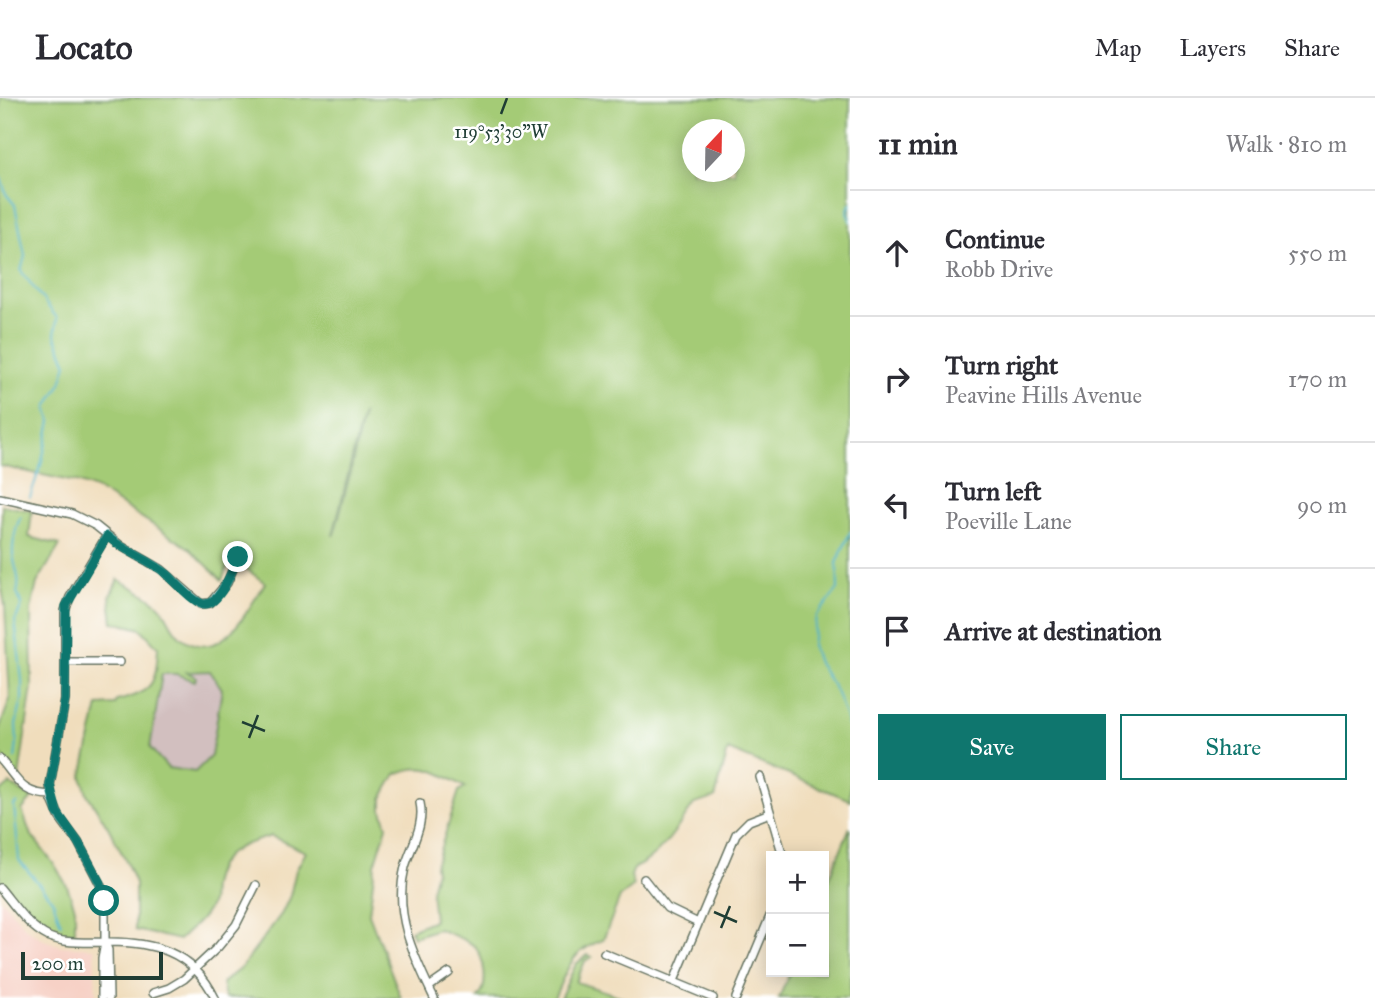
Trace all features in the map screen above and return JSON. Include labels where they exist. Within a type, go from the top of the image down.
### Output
[{"type":"street","points":[[0,498],[77,516],[165,573],[196,601],[204,604],[209,603],[225,586],[238,557]]},
{"type":"street","points":[[102,998],[105,906],[102,888],[78,842],[60,818],[51,795],[51,773],[65,700],[64,616],[67,602],[107,536]]},
{"type":"street","points":[[65,662],[120,662]]},
{"type":"street","points":[[0,759],[23,787],[35,793],[51,795]]},
{"type":"street","points":[[760,777],[781,851]]},
{"type":"street","points":[[420,803],[422,817],[404,871],[402,911],[409,943],[434,998]]},
{"type":"street","points":[[674,981],[736,834],[749,821],[770,813]]},
{"type":"street","points":[[644,879],[667,908],[698,923]]},
{"type":"street","points":[[153,993],[184,979],[214,951],[233,930],[256,885]]},
{"type":"street","points":[[0,888],[31,925],[47,936],[76,942],[153,945],[174,953],[194,968],[215,998]]},
{"type":"street","points":[[736,998],[766,926]]},
{"type":"street","points":[[105,942],[108,950],[109,998]]},
{"type":"street","points":[[604,953],[713,998]]},
{"type":"street","points":[[429,987],[449,974]]},
{"type":"street","points":[[169,988],[174,998]]},
{"type":"shaded area","points":[[210,671],[222,689],[211,756],[194,772],[168,768],[150,748],[162,674],[176,674],[195,680],[185,672]]},
{"type":"shaded area","points":[[0,898],[26,928],[44,940],[61,946],[94,948],[96,998],[0,998]]},
{"type":"green space","points":[[0,98],[850,98],[850,800],[728,750],[715,798],[694,804],[660,849],[634,868],[631,876],[634,886],[620,897],[603,940],[583,950],[571,962],[554,998],[478,998],[484,987],[484,972],[481,957],[474,946],[438,929],[413,937],[410,930],[434,920],[431,891],[435,866],[459,791],[465,787],[432,770],[407,770],[396,774],[382,798],[382,810],[387,826],[375,865],[369,914],[401,998],[225,998],[222,983],[242,967],[282,913],[290,896],[296,870],[306,852],[271,836],[232,851],[226,857],[215,874],[209,908],[179,940],[135,930],[135,883],[108,827],[87,794],[82,777],[98,706],[115,705],[117,701],[146,689],[154,678],[158,647],[141,629],[113,622],[110,597],[118,579],[160,606],[182,638],[196,645],[209,645],[232,631],[265,583],[241,565],[245,559],[233,553],[222,580],[189,548],[100,491],[80,483],[0,466]],"holes":[[[363,414],[350,474],[333,535]],[[210,671],[222,689],[211,756],[195,772],[168,768],[150,748],[162,674],[176,674],[195,681],[196,677],[187,672]]]},
{"type":"green space","points":[[2,505],[32,511],[29,537],[60,545],[37,583],[31,610],[32,687],[19,777],[0,753],[0,727],[10,699],[5,606],[0,578]]},
{"type":"green space","points":[[10,784],[32,798],[22,810],[30,833],[67,886],[75,908],[75,935],[41,925],[25,912],[3,886],[0,888],[0,792]]},
{"type":"green space","points":[[850,827],[850,998],[779,998],[788,977],[829,977],[829,879]]},
{"type":"green space","points":[[588,955],[592,957],[585,961],[576,982],[625,998],[560,998],[576,964]]},
{"type":"waterway","points":[[0,175],[6,194],[15,205],[25,256],[21,271],[57,318],[55,335],[67,364],[61,383],[47,407],[51,421],[30,497]]},
{"type":"waterway","points":[[850,204],[847,212],[850,221]]},
{"type":"waterway","points":[[15,758],[16,725],[22,700],[15,621],[22,605],[17,593],[18,578],[13,551],[21,517]]},
{"type":"waterway","points":[[850,532],[837,563],[838,589],[816,617],[812,645],[818,663],[836,691],[850,729]]},
{"type":"waterway","points":[[17,803],[14,805],[19,860],[53,901],[61,924]]},
{"type":"route","points":[[104,901],[100,883],[75,836],[57,812],[50,790],[65,700],[64,616],[67,602],[107,536],[165,573],[201,604],[209,603],[225,586],[238,557]]}]
